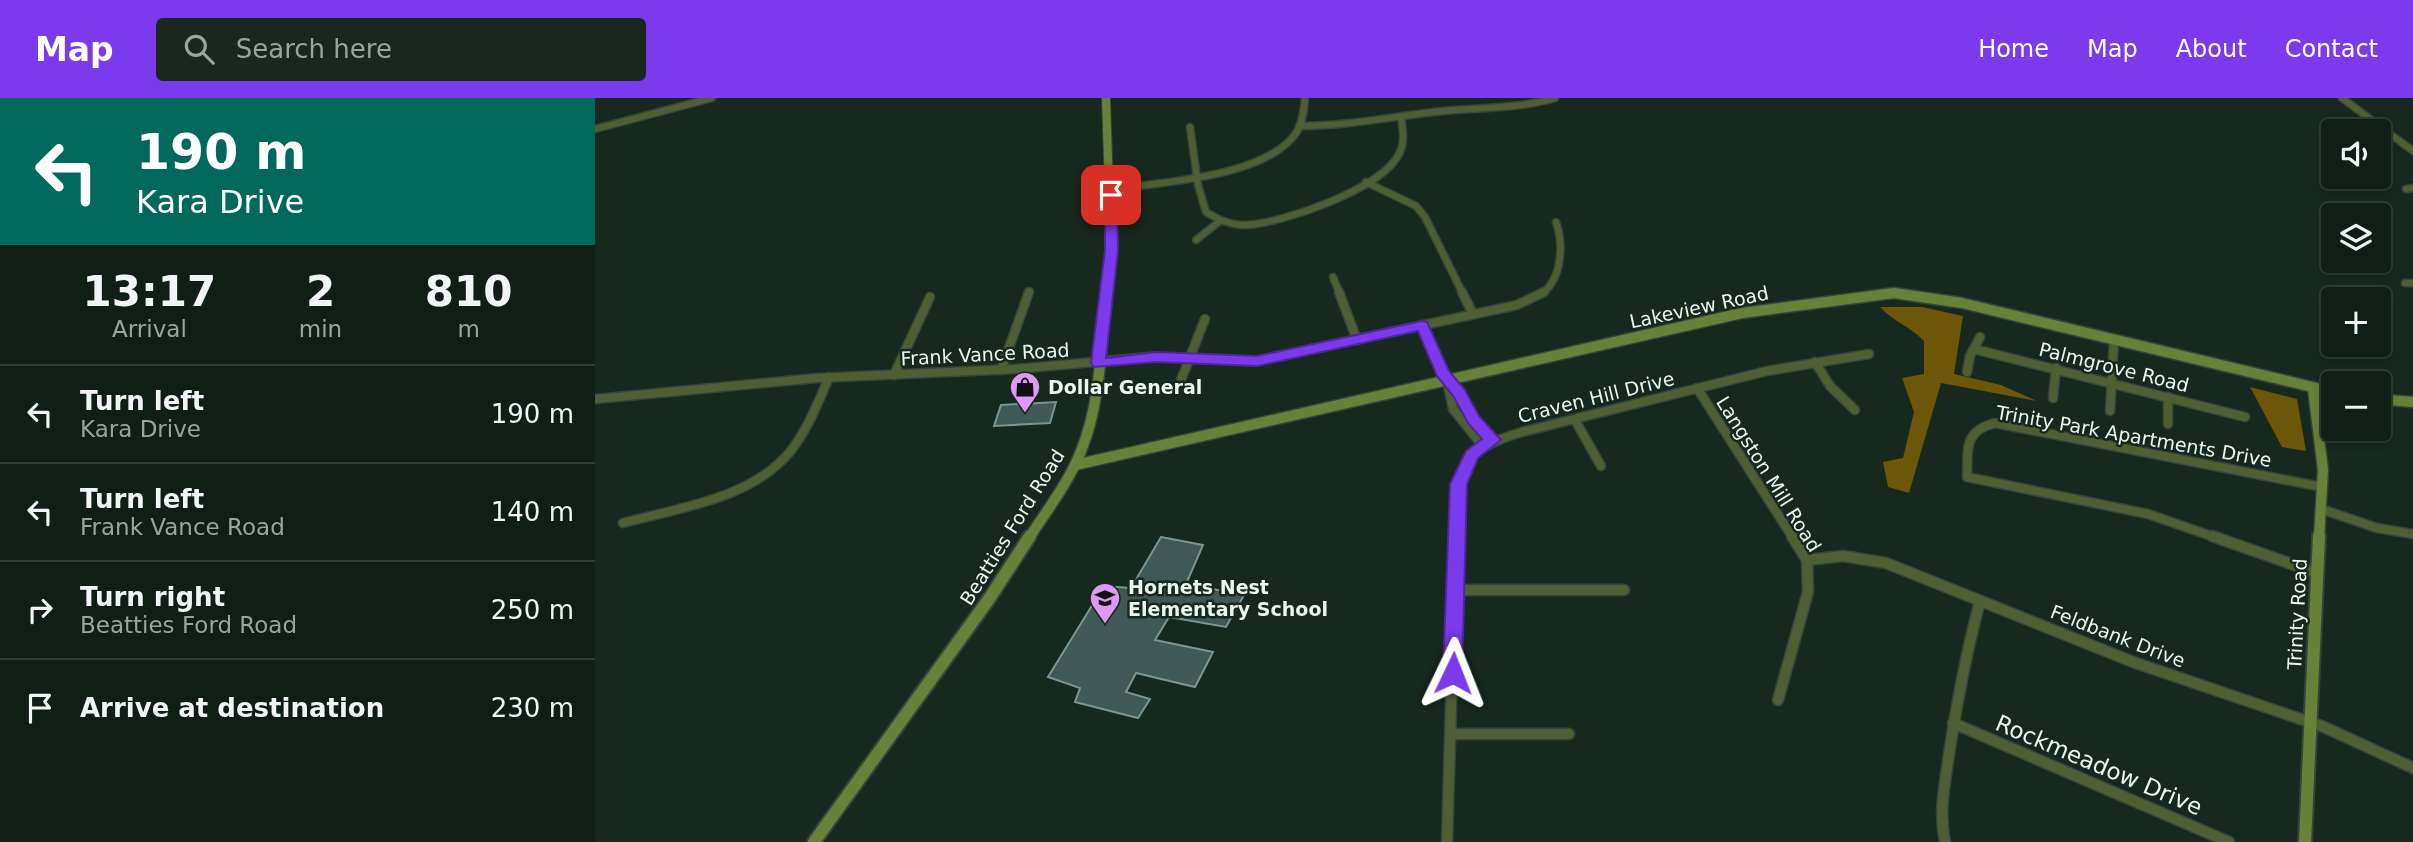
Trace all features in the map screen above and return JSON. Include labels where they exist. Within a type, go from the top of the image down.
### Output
[{"type":"main road","name":"Beatties Ford Road","points":[[814,842],[989,599],[1075,465],[1090,423],[1111,250],[1106,98]]},
{"type":"main road","name":"Lakeview Road","points":[[1075,465],[1742,313],[1894,292],[1962,303],[2321,390]]},
{"type":"main road","name":"Trinity Road","points":[[2305,842],[2308,723],[2322,487],[2322,452],[2313,389]]},
{"type":"main road","points":[[2391,400],[2413,402]]},
{"type":"street","points":[[595,129],[712,98]]},
{"type":"street","points":[[1111,189],[1234,169],[1268,155],[1287,141],[1299,126],[1305,98]]},
{"type":"street","points":[[1299,126],[1336,126],[1537,103],[1555,98]]},
{"type":"street","points":[[2342,98],[2413,151]]},
{"type":"street","points":[[1190,127],[1200,200],[1206,212],[1220,221],[1247,225],[1326,204],[1387,169],[1403,146],[1401,117]]},
{"type":"street","points":[[1366,182],[1416,206],[1425,217],[1473,314]]},
{"type":"street","points":[[1196,240],[1220,221]]},
{"type":"street","name":"Frank Vance Road","points":[[595,399],[829,377],[1001,370],[1149,358],[1257,361],[1517,304],[1547,290],[1555,276],[1560,239],[1556,222]]},
{"type":"street","points":[[1333,277],[1357,340]]},
{"type":"street","points":[[1001,370],[1029,292]]},
{"type":"street","points":[[894,374],[930,298]]},
{"type":"street","points":[[1181,380],[1206,319]]},
{"type":"street","points":[[1422,325],[1447,381],[1460,394],[1473,419],[1493,440]]},
{"type":"street","points":[[1967,372],[1980,337]]},
{"type":"street","points":[[2110,411],[2114,340]]},
{"type":"street","name":"Palmgrove Road","points":[[1974,349],[2245,417]]},
{"type":"street","name":"Craven Hill Drive","points":[[1447,842],[1458,484],[1465,464],[1482,445],[1493,440],[1697,388],[1815,362],[1869,354]]},
{"type":"street","points":[[1815,362],[1830,386],[1855,410]]},
{"type":"street","points":[[2053,398],[2056,368]]},
{"type":"street","points":[[622,523],[733,490],[755,481],[774,468],[797,441],[829,377]]},
{"type":"street","points":[[1447,381],[1447,398],[1455,415],[1482,445]]},
{"type":"street","name":"Langston Mill Road","points":[[1697,388],[1807,560],[1808,592],[1778,701]]},
{"type":"street","points":[[2168,397],[2168,424]]},
{"type":"street","points":[[1575,420],[1601,466]]},
{"type":"street","name":"Trinity Park Apartments Drive","points":[[2317,573],[2148,514],[1967,477],[1970,437],[1980,425],[1995,423],[2322,487]]},
{"type":"street","points":[[2321,509],[2377,528],[2413,534]]},
{"type":"street","name":"Feldbank Drive","points":[[1807,560],[1843,556],[1886,563],[2164,673],[2308,723],[2413,768]]},
{"type":"street","points":[[1455,590],[1624,590]]},
{"type":"street","points":[[1944,842],[1940,815],[1953,723],[1965,654],[1980,601]]},
{"type":"street","name":"Rockmeadow Drive","points":[[1953,723],[2229,842]]},
{"type":"street","points":[[1451,734],[1569,734]]},
{"type":"shaded area","points":[[1880,307],[1922,307],[1963,316],[1954,374],[2001,385],[2037,401],[1941,383],[1909,493],[1888,487],[1883,462],[1903,458],[1914,412],[1902,378],[1924,374],[1924,341]]},
{"type":"shaded area","points":[[2250,387],[2297,399],[2306,451],[2282,447]]},
{"type":"building","name":"Dollar General","points":[[1056,402],[1050,423],[994,426],[1001,405]]},
{"type":"building","name":"Hornets Nest Elementary School","points":[[1161,537],[1203,545],[1186,584],[1244,595],[1226,627],[1169,617],[1155,640],[1213,652],[1195,687],[1136,673],[1126,692],[1150,699],[1138,718],[1075,702],[1080,688],[1048,677],[1104,586],[1131,588]]},
{"type":"place","name":"Dollar General","points":[[1025,414]]},
{"type":"place","name":"Hornets Nest Elementary School","points":[[1105,625]]},
{"type":"route","points":[[1111,195],[1111,250],[1099,363],[1157,357],[1266,360],[1422,325],[1442,373],[1460,394],[1473,419],[1493,440],[1471,455],[1458,484],[1453,673]]}]
